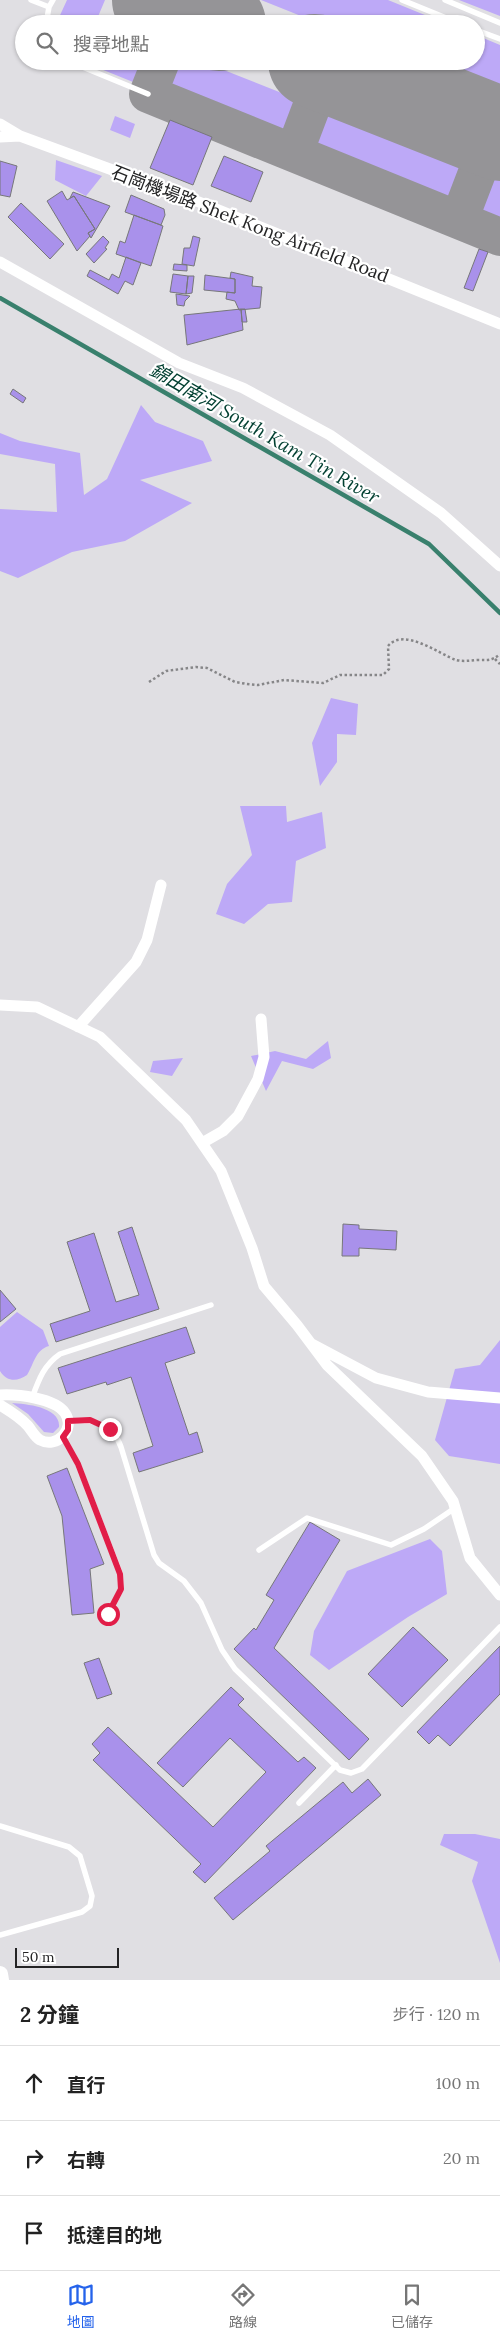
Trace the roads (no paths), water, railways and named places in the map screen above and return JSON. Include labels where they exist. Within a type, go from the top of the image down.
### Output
[{"type":"main road","points":[[0,1974],[1,1980]]},
{"type":"street","name":"石崗機場路 Shek Kong Airfield Road","points":[[0,124],[20,136],[194,200],[500,324]]},
{"type":"street","points":[[0,137],[20,136]]},
{"type":"street","points":[[0,262],[170,359],[243,388],[330,435],[441,513],[500,566]]},
{"type":"street","points":[[78,1027],[136,962],[147,940],[160,885]]},
{"type":"street","points":[[0,1005],[37,1006],[100,1038],[186,1120],[221,1171],[252,1248],[264,1286],[327,1365],[422,1456],[453,1501],[470,1558],[500,1595]]},
{"type":"street","points":[[202,1143],[223,1131],[238,1116],[258,1079],[264,1057],[261,1020]]},
{"type":"street","points":[[311,1343],[376,1378],[428,1392],[500,1398]]},
{"type":"street","points":[[0,1394],[32,1398],[60,1408],[66,1413],[68,1430],[56,1442],[47,1443],[39,1440],[22,1420],[0,1405]]},
{"type":"lane","points":[[31,0],[49,7]]},
{"type":"lane","points":[[48,15],[53,0]]},
{"type":"lane","points":[[402,0],[439,15]]},
{"type":"lane","points":[[445,0],[482,15]]},
{"type":"lane","points":[[485,16],[500,22]]},
{"type":"lane","points":[[485,33],[500,39]]},
{"type":"lane","points":[[90,70],[148,94]]},
{"type":"lane","points":[[32,1398],[42,1372],[60,1354],[211,1305]]},
{"type":"lane","points":[[68,1421],[97,1422],[115,1434],[121,1447],[154,1556],[159,1563],[184,1581],[201,1603],[222,1650],[234,1669],[340,1770],[351,1773],[362,1769],[500,1627]]},
{"type":"lane","points":[[63,1437],[78,1464],[120,1574],[121,1589],[108,1614]]},
{"type":"lane","points":[[259,1550],[307,1518],[391,1545],[424,1529],[455,1508]]},
{"type":"lane","points":[[299,1803],[336,1765]]},
{"type":"lane","points":[[0,1826],[69,1847],[80,1856],[92,1896],[90,1906],[82,1912],[0,1935]]},
{"type":"waterway","name":"錦田南河 South Kam Tin River","points":[[0,298],[429,544],[500,613]]}]
